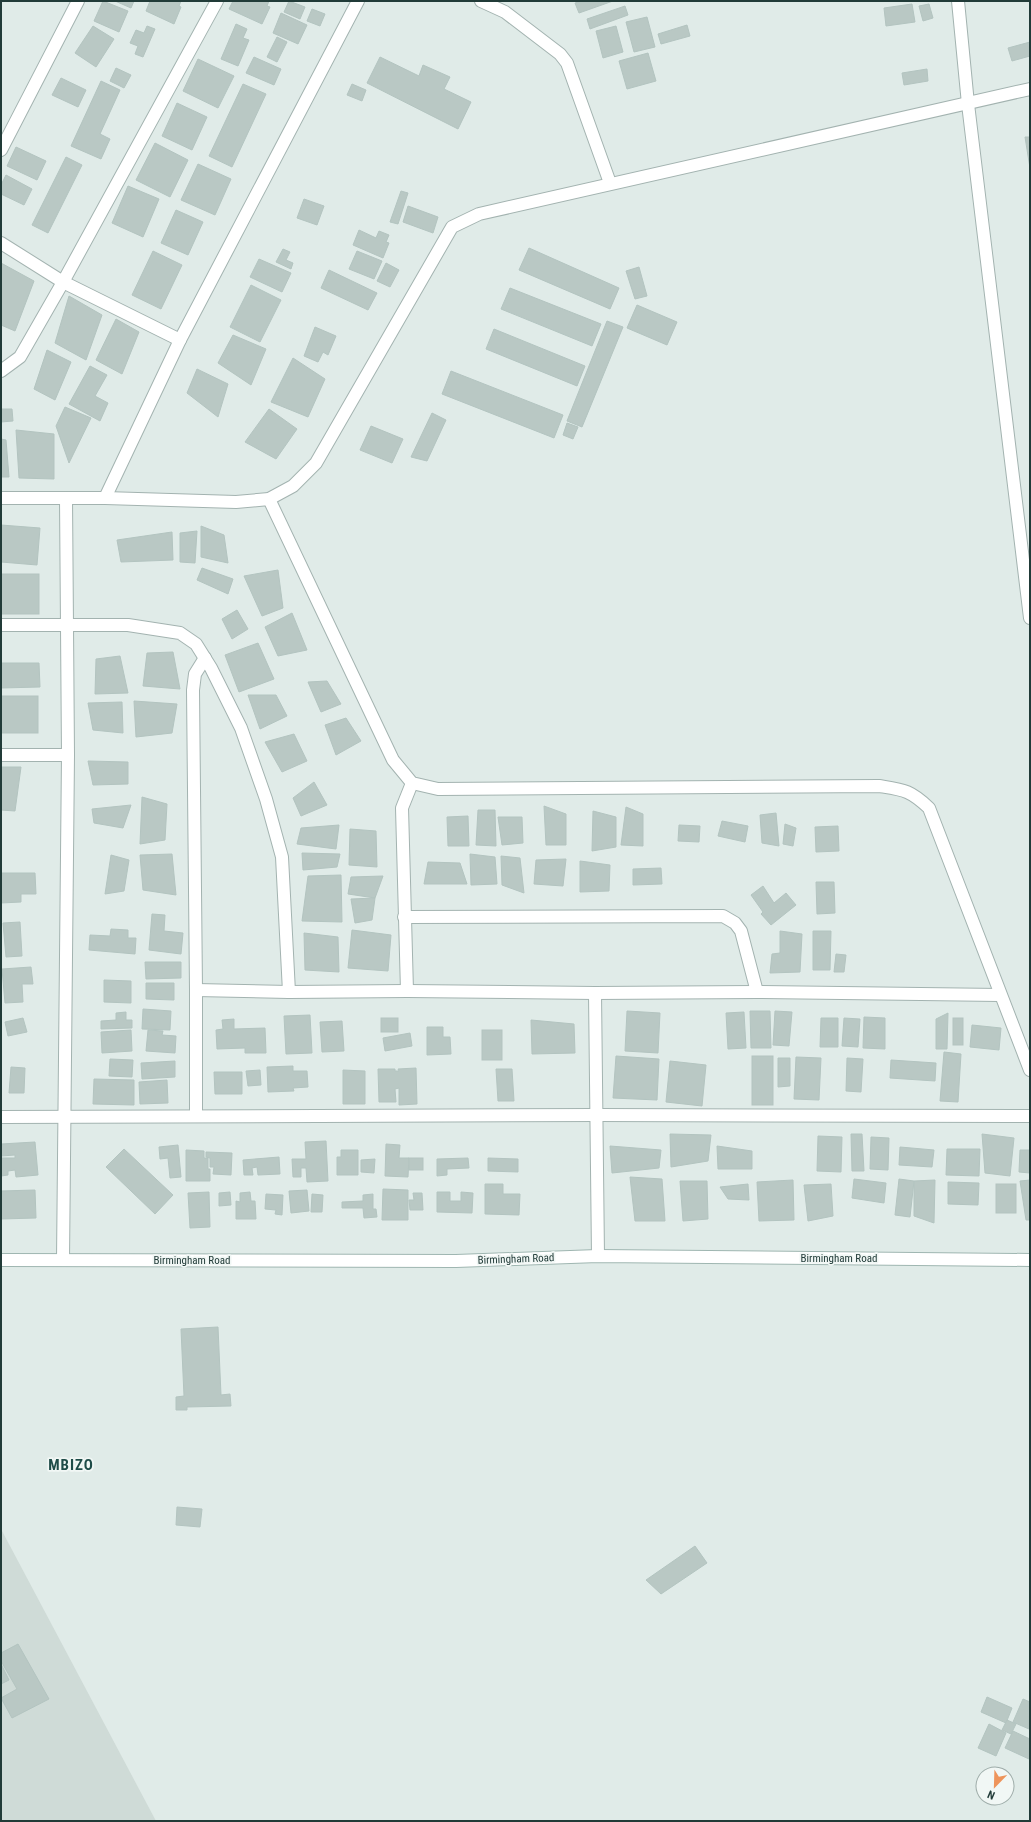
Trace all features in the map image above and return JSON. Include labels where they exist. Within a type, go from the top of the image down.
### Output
[{"type":"street","points":[[1,150],[78,1]]},
{"type":"street","points":[[1,371],[20,357],[63,282],[217,1]]},
{"type":"street","points":[[105,498],[180,340],[358,1]]},
{"type":"street","points":[[481,1],[505,12],[560,54],[567,63],[610,183]]},
{"type":"street","points":[[505,12],[511,1]]},
{"type":"street","points":[[958,1],[968,104],[1030,618]]},
{"type":"street","points":[[1,498],[105,498],[236,502],[269,499],[293,486],[316,463],[452,227],[479,214],[610,183],[1030,89]]},
{"type":"street","points":[[1,243],[63,282],[180,340]]},
{"type":"street","points":[[63,1260],[66,1117],[68,755],[66,498]]},
{"type":"street","points":[[269,499],[393,760],[412,783],[438,789],[879,786],[905,790],[920,799],[929,808],[1030,1070]]},
{"type":"street","points":[[1,625],[128,625],[180,633],[196,644],[205,658],[241,728],[266,799],[282,857],[289,992]]},
{"type":"street","points":[[196,1115],[193,690],[195,674],[205,658]]},
{"type":"street","points":[[1,755],[68,755]]},
{"type":"street","points":[[407,991],[402,808],[412,783]]},
{"type":"street","points":[[404,918],[723,916],[735,923],[742,931],[757,992]]},
{"type":"street","points":[[196,990],[289,992],[757,992],[1000,995]]},
{"type":"street","points":[[595,993],[598,1256]]},
{"type":"street","points":[[1,1118],[196,1115],[1030,1116]]},
{"type":"street","name":"Birmingham Road","points":[[1,1260],[456,1260],[598,1256],[1030,1260]]},
{"type":"shaded area","points":[[1,1529],[156,1821],[1,1821]]},
{"type":"building","points":[[103,1],[128,11],[119,32],[94,21]]},
{"type":"building","points":[[115,1],[134,1],[131,8]]},
{"type":"building","points":[[150,1],[181,1],[179,6],[181,7],[174,24],[146,11]]},
{"type":"building","points":[[233,1],[269,1],[267,6],[270,7],[262,24],[229,9]]},
{"type":"building","points":[[289,1],[305,7],[300,19],[284,12]]},
{"type":"building","points":[[582,1],[613,1],[579,13],[575,3]]},
{"type":"building","points":[[912,4],[915,22],[886,26],[884,8]]},
{"type":"building","points":[[929,4],[933,18],[923,21],[919,6]]},
{"type":"building","points":[[625,6],[628,15],[590,29],[587,19]]},
{"type":"building","points":[[312,9],[325,14],[320,26],[307,21]]},
{"type":"building","points":[[281,13],[307,25],[298,44],[273,33]]},
{"type":"building","points":[[647,17],[655,47],[634,52],[626,22]]},
{"type":"building","points":[[236,24],[247,29],[243,38],[249,40],[238,66],[221,59]]},
{"type":"building","points":[[687,25],[690,36],[661,44],[658,34]]},
{"type":"building","points":[[93,26],[114,39],[96,67],[75,53]]},
{"type":"building","points":[[147,26],[155,29],[143,57],[135,54],[138,46],[130,43],[136,30],[144,33]]},
{"type":"building","points":[[616,26],[623,52],[603,58],[596,31]]},
{"type":"building","points":[[277,37],[287,42],[277,62],[267,57]]},
{"type":"building","points":[[1030,42],[1030,56],[1012,61],[1008,48]]},
{"type":"building","points":[[648,53],[656,81],[627,89],[619,61]]},
{"type":"building","points":[[254,57],[281,69],[274,85],[246,73]]},
{"type":"building","points":[[380,57],[419,76],[423,65],[450,77],[444,89],[471,102],[458,129],[367,83]]},
{"type":"building","points":[[198,59],[234,76],[218,108],[183,91]]},
{"type":"building","points":[[116,68],[131,75],[124,88],[110,81]]},
{"type":"building","points":[[927,69],[928,81],[904,85],[902,73]]},
{"type":"building","points":[[61,78],[86,90],[78,107],[52,95]]},
{"type":"building","points":[[101,81],[120,90],[100,134],[110,139],[101,159],[71,146]]},
{"type":"building","points":[[243,84],[266,94],[232,167],[209,156]]},
{"type":"building","points":[[352,84],[366,90],[362,101],[347,95]]},
{"type":"building","points":[[177,103],[207,117],[192,150],[162,136]]},
{"type":"building","points":[[1025,137],[1030,137],[1030,168]]},
{"type":"building","points":[[155,143],[188,160],[170,197],[136,180]]},
{"type":"building","points":[[16,147],[46,161],[37,180],[7,166]]},
{"type":"building","points":[[66,157],[82,165],[48,233],[32,225]]},
{"type":"building","points":[[198,164],[231,179],[215,215],[181,200]]},
{"type":"building","points":[[6,175],[32,189],[24,205],[1,194],[1,185]]},
{"type":"building","points":[[128,186],[159,199],[143,237],[112,223]]},
{"type":"building","points":[[401,191],[408,193],[398,224],[390,222]]},
{"type":"building","points":[[304,199],[324,206],[317,225],[297,218]]},
{"type":"building","points":[[408,206],[438,217],[433,233],[403,222]]},
{"type":"building","points":[[176,210],[203,222],[188,255],[161,243]]},
{"type":"building","points":[[359,230],[376,238],[379,231],[389,235],[386,242],[389,243],[383,258],[353,245]]},
{"type":"building","points":[[529,248],[619,288],[610,309],[519,270]]},
{"type":"building","points":[[283,249],[290,252],[286,260],[293,263],[291,269],[276,262]]},
{"type":"building","points":[[153,251],[182,265],[161,309],[132,295]]},
{"type":"building","points":[[357,251],[382,261],[374,279],[349,269]]},
{"type":"building","points":[[259,259],[291,273],[282,292],[250,277]]},
{"type":"building","points":[[1,263],[34,281],[15,331],[1,325]]},
{"type":"building","points":[[386,263],[399,270],[390,287],[377,281]]},
{"type":"building","points":[[639,267],[647,296],[635,299],[626,271]]},
{"type":"building","points":[[329,270],[377,293],[368,310],[321,288]]},
{"type":"building","points":[[251,285],[281,300],[260,342],[230,327]]},
{"type":"building","points":[[510,288],[601,324],[592,346],[501,309]]},
{"type":"building","points":[[69,296],[102,315],[86,360],[55,343]]},
{"type":"building","points":[[637,305],[677,322],[667,345],[627,328]]},
{"type":"building","points":[[116,319],[139,332],[122,374],[96,360]]},
{"type":"building","points":[[607,321],[623,327],[582,427],[567,421]]},
{"type":"building","points":[[315,327],[336,336],[328,355],[323,352],[318,362],[304,356]]},
{"type":"building","points":[[494,329],[585,366],[577,386],[486,349]]},
{"type":"building","points":[[233,335],[266,349],[251,385],[218,363]]},
{"type":"building","points":[[47,350],[71,362],[55,400],[34,389]]},
{"type":"building","points":[[293,358],[325,379],[308,417],[271,402]]},
{"type":"building","points":[[90,366],[107,375],[95,396],[108,403],[100,421],[69,404]]},
{"type":"building","points":[[197,369],[228,384],[218,417],[187,393]]},
{"type":"building","points":[[451,371],[563,415],[554,438],[442,394]]},
{"type":"building","points":[[65,407],[91,418],[69,463],[56,426]]},
{"type":"building","points":[[1,409],[12,409],[13,421],[1,422]]},
{"type":"building","points":[[269,409],[297,429],[276,459],[245,442]]},
{"type":"building","points":[[432,413],[446,420],[427,461],[411,457]]},
{"type":"building","points":[[567,423],[578,427],[573,439],[563,435]]},
{"type":"building","points":[[371,426],[403,439],[392,463],[360,450]]},
{"type":"building","points":[[16,430],[54,434],[54,479],[19,478]]},
{"type":"building","points":[[1,439],[6,440],[9,477],[1,477]]},
{"type":"building","points":[[1,525],[40,528],[37,565],[1,562]]},
{"type":"building","points":[[201,526],[224,535],[228,563],[201,557]]},
{"type":"building","points":[[197,531],[195,563],[180,562],[180,533]]},
{"type":"building","points":[[172,532],[173,560],[121,562],[117,540]]},
{"type":"building","points":[[202,568],[233,579],[228,594],[197,580]]},
{"type":"building","points":[[278,570],[283,608],[262,616],[244,576]]},
{"type":"building","points":[[1,574],[39,574],[39,614],[1,614]]},
{"type":"building","points":[[237,610],[248,629],[232,639],[222,619]]},
{"type":"building","points":[[292,613],[307,650],[278,656],[265,627]]},
{"type":"building","points":[[258,643],[274,679],[239,692],[225,655]]},
{"type":"building","points":[[173,652],[180,689],[143,686],[147,653]]},
{"type":"building","points":[[120,656],[128,693],[95,694],[96,659]]},
{"type":"building","points":[[1,663],[39,663],[40,687],[1,688]]},
{"type":"building","points":[[327,681],[341,704],[321,712],[308,682]]},
{"type":"building","points":[[248,695],[276,695],[287,716],[260,729]]},
{"type":"building","points":[[1,696],[38,696],[38,733],[1,733]]},
{"type":"building","points":[[134,701],[177,704],[172,733],[136,737]]},
{"type":"building","points":[[122,702],[123,733],[93,730],[88,703]]},
{"type":"building","points":[[346,718],[361,741],[336,755],[325,725]]},
{"type":"building","points":[[294,734],[307,761],[282,772],[265,742]]},
{"type":"building","points":[[88,761],[128,762],[128,784],[93,785]]},
{"type":"building","points":[[1,767],[21,767],[15,811],[1,810]]},
{"type":"building","points":[[314,782],[327,805],[301,816],[293,798]]},
{"type":"building","points":[[142,797],[167,804],[165,840],[140,844]]},
{"type":"building","points":[[131,805],[123,828],[94,823],[92,809]]},
{"type":"building","points":[[544,806],[566,814],[566,845],[546,845]]},
{"type":"building","points":[[626,807],[643,814],[643,846],[621,845]]},
{"type":"building","points":[[478,810],[495,810],[496,846],[476,845]]},
{"type":"building","points":[[593,811],[616,817],[616,847],[592,851]]},
{"type":"building","points":[[776,813],[779,846],[762,843],[760,815]]},
{"type":"building","points":[[468,816],[469,846],[448,846],[447,817]]},
{"type":"building","points":[[498,817],[522,817],[523,843],[502,845]]},
{"type":"building","points":[[722,821],[748,826],[745,842],[718,836]]},
{"type":"building","points":[[785,824],[796,828],[793,846],[783,844]]},
{"type":"building","points":[[339,825],[336,849],[297,844],[301,828]]},
{"type":"building","points":[[679,825],[700,826],[699,842],[678,841]]},
{"type":"building","points":[[838,826],[839,851],[816,852],[815,827]]},
{"type":"building","points":[[350,829],[376,831],[377,867],[349,865]]},
{"type":"building","points":[[302,853],[340,854],[337,867],[303,870]]},
{"type":"building","points":[[172,854],[176,895],[143,890],[140,855]]},
{"type":"building","points":[[470,854],[495,857],[497,884],[471,885]]},
{"type":"building","points":[[111,855],[129,860],[124,891],[105,894]]},
{"type":"building","points":[[501,856],[520,858],[524,893],[502,885]]},
{"type":"building","points":[[566,859],[563,886],[534,884],[536,860]]},
{"type":"building","points":[[580,861],[610,865],[609,891],[580,892]]},
{"type":"building","points":[[428,862],[460,863],[467,884],[424,884]]},
{"type":"building","points":[[661,868],[662,884],[633,885],[633,869]]},
{"type":"building","points":[[1,873],[35,873],[36,894],[21,894],[21,902],[1,903]]},
{"type":"building","points":[[341,875],[342,922],[302,921],[308,876]]},
{"type":"building","points":[[383,876],[375,898],[348,894],[351,877]]},
{"type":"building","points":[[816,882],[834,882],[835,913],[817,914]]},
{"type":"building","points":[[763,886],[774,903],[786,893],[796,905],[771,925],[761,914],[763,912],[751,895]]},
{"type":"building","points":[[375,898],[372,920],[355,923],[351,899]]},
{"type":"building","points":[[152,914],[165,915],[164,931],[183,933],[181,954],[149,950]]},
{"type":"building","points":[[20,922],[22,956],[6,957],[3,923]]},
{"type":"building","points":[[111,929],[128,930],[128,938],[136,938],[135,954],[89,950],[90,935],[110,936]]},
{"type":"building","points":[[352,930],[391,935],[388,971],[348,968]]},
{"type":"building","points":[[780,931],[802,934],[800,972],[770,973],[772,954],[780,953]]},
{"type":"building","points":[[813,931],[831,931],[830,970],[813,970]]},
{"type":"building","points":[[304,933],[338,937],[339,972],[305,970]]},
{"type":"building","points":[[836,954],[846,955],[844,972],[834,972]]},
{"type":"building","points":[[145,962],[181,962],[181,978],[146,979]]},
{"type":"building","points":[[31,967],[33,984],[22,984],[23,1002],[5,1003],[2,969]]},
{"type":"building","points":[[104,980],[131,981],[131,1003],[104,1002]]},
{"type":"building","points":[[146,983],[174,983],[174,1000],[146,999]]},
{"type":"building","points":[[143,1009],[171,1011],[170,1030],[142,1029]]},
{"type":"building","points":[[627,1011],[660,1013],[658,1053],[625,1051]]},
{"type":"building","points":[[750,1011],[770,1011],[771,1048],[751,1048]]},
{"type":"building","points":[[775,1011],[792,1012],[789,1046],[773,1045]]},
{"type":"building","points":[[126,1012],[126,1020],[132,1020],[132,1028],[101,1029],[101,1021],[116,1020],[116,1013]]},
{"type":"building","points":[[744,1012],[746,1048],[728,1049],[726,1013]]},
{"type":"building","points":[[948,1013],[947,1049],[936,1049],[936,1019]]},
{"type":"building","points":[[310,1015],[312,1053],[286,1054],[284,1016]]},
{"type":"building","points":[[864,1017],[885,1018],[885,1049],[863,1048]]},
{"type":"building","points":[[23,1018],[27,1032],[8,1036],[5,1022]]},
{"type":"building","points":[[381,1018],[398,1018],[398,1032],[381,1032]]},
{"type":"building","points":[[821,1018],[838,1018],[838,1047],[820,1047]]},
{"type":"building","points":[[844,1018],[860,1019],[858,1047],[842,1046]]},
{"type":"building","points":[[953,1018],[963,1018],[963,1045],[953,1045]]},
{"type":"building","points":[[234,1019],[234,1029],[265,1028],[266,1053],[245,1053],[245,1048],[217,1049],[216,1030],[223,1029],[222,1020]]},
{"type":"building","points":[[531,1020],[574,1024],[575,1053],[532,1054]]},
{"type":"building","points":[[342,1021],[344,1051],[322,1052],[320,1022]]},
{"type":"building","points":[[972,1025],[1001,1028],[999,1050],[970,1047]]},
{"type":"building","points":[[427,1027],[443,1027],[443,1037],[450,1037],[451,1054],[427,1055]]},
{"type":"building","points":[[131,1030],[132,1051],[102,1053],[101,1032]]},
{"type":"building","points":[[148,1030],[163,1031],[162,1035],[176,1036],[175,1053],[146,1051]]},
{"type":"building","points":[[482,1030],[502,1030],[502,1060],[482,1060]]},
{"type":"building","points":[[410,1033],[412,1046],[385,1051],[383,1038]]},
{"type":"building","points":[[944,1052],[961,1054],[958,1102],[940,1101]]},
{"type":"building","points":[[616,1056],[659,1059],[657,1100],[613,1098]]},
{"type":"building","points":[[752,1056],[773,1056],[773,1105],[752,1105]]},
{"type":"building","points":[[796,1057],[821,1058],[819,1100],[794,1099]]},
{"type":"building","points":[[778,1058],[790,1058],[790,1086],[778,1087]]},
{"type":"building","points":[[847,1058],[863,1059],[861,1092],[846,1091]]},
{"type":"building","points":[[110,1059],[133,1060],[132,1077],[109,1076]]},
{"type":"building","points":[[891,1060],[936,1063],[935,1081],[890,1078]]},
{"type":"building","points":[[175,1061],[175,1077],[142,1079],[141,1063]]},
{"type":"building","points":[[670,1061],[706,1065],[702,1106],[666,1102]]},
{"type":"building","points":[[293,1066],[293,1071],[307,1071],[308,1087],[293,1088],[294,1091],[268,1092],[267,1067]]},
{"type":"building","points":[[11,1067],[25,1068],[24,1093],[9,1093]]},
{"type":"building","points":[[416,1068],[417,1104],[399,1105],[399,1088],[395,1089],[396,1102],[379,1102],[378,1069],[395,1069],[395,1071],[399,1071],[398,1069]]},
{"type":"building","points":[[496,1069],[512,1069],[514,1101],[498,1101]]},
{"type":"building","points":[[260,1070],[261,1085],[248,1086],[246,1071]]},
{"type":"building","points":[[343,1070],[365,1071],[365,1104],[343,1104]]},
{"type":"building","points":[[214,1072],[242,1072],[242,1094],[215,1094]]},
{"type":"building","points":[[94,1079],[134,1080],[134,1105],[93,1104]]},
{"type":"building","points":[[167,1080],[168,1103],[140,1104],[139,1082]]},
{"type":"building","points":[[670,1134],[711,1135],[708,1161],[671,1167]]},
{"type":"building","points":[[851,1134],[862,1134],[864,1171],[852,1171]]},
{"type":"building","points":[[982,1134],[1014,1138],[1010,1176],[985,1173]]},
{"type":"building","points":[[818,1136],[842,1137],[841,1172],[817,1171]]},
{"type":"building","points":[[871,1137],[889,1138],[888,1170],[870,1169]]},
{"type":"building","points":[[326,1141],[328,1181],[307,1182],[306,1168],[301,1168],[301,1177],[293,1177],[292,1159],[306,1159],[305,1142]]},
{"type":"building","points":[[35,1142],[38,1175],[16,1177],[15,1170],[8,1171],[8,1175],[1,1176],[1,1158],[15,1158],[15,1155],[1,1156],[1,1144]]},
{"type":"building","points":[[386,1144],[400,1145],[399,1158],[409,1158],[408,1177],[385,1176]]},
{"type":"building","points":[[178,1145],[181,1177],[170,1178],[168,1158],[160,1159],[159,1147]]},
{"type":"building","points":[[610,1146],[661,1150],[659,1168],[612,1173]]},
{"type":"building","points":[[717,1146],[752,1151],[752,1169],[718,1169]]},
{"type":"building","points":[[900,1147],[934,1150],[932,1167],[899,1165]]},
{"type":"building","points":[[124,1149],[173,1195],[155,1214],[106,1167]]},
{"type":"building","points":[[947,1149],[980,1149],[979,1176],[946,1175]]},
{"type":"building","points":[[186,1150],[204,1151],[204,1158],[208,1158],[210,1181],[186,1181]]},
{"type":"building","points":[[341,1150],[358,1150],[358,1175],[337,1175],[337,1157],[341,1157]]},
{"type":"building","points":[[1020,1150],[1030,1150],[1030,1173],[1019,1172]]},
{"type":"building","points":[[206,1152],[232,1153],[231,1175],[213,1174],[214,1167],[210,1167],[210,1158],[206,1157]]},
{"type":"building","points":[[279,1157],[280,1174],[258,1175],[257,1167],[252,1168],[253,1175],[244,1175],[243,1160]]},
{"type":"building","points":[[409,1158],[423,1158],[423,1170],[409,1170]]},
{"type":"building","points":[[468,1158],[469,1168],[447,1169],[447,1175],[437,1176],[437,1159]]},
{"type":"building","points":[[488,1158],[518,1159],[518,1172],[488,1171]]},
{"type":"building","points":[[375,1159],[374,1173],[361,1172],[361,1160]]},
{"type":"building","points":[[630,1177],[662,1179],[665,1221],[635,1221]]},
{"type":"building","points":[[854,1179],[886,1183],[884,1203],[852,1198]]},
{"type":"building","points":[[899,1179],[914,1181],[910,1217],[895,1215]]},
{"type":"building","points":[[793,1180],[794,1220],[759,1221],[757,1182]]},
{"type":"building","points":[[935,1180],[934,1223],[914,1216],[914,1181]]},
{"type":"building","points":[[1030,1180],[1030,1220],[1026,1220],[1020,1181]]},
{"type":"building","points":[[680,1181],[707,1181],[708,1219],[683,1221]]},
{"type":"building","points":[[948,1182],[979,1183],[978,1205],[948,1204]]},
{"type":"building","points":[[485,1184],[503,1184],[503,1194],[520,1194],[519,1215],[485,1214]]},
{"type":"building","points":[[748,1184],[749,1200],[728,1199],[720,1187]]},
{"type":"building","points":[[831,1184],[833,1216],[808,1221],[804,1185]]},
{"type":"building","points":[[996,1184],[1016,1184],[1016,1213],[996,1213]]},
{"type":"building","points":[[383,1189],[408,1190],[408,1220],[382,1220]]},
{"type":"building","points":[[35,1190],[36,1218],[1,1219],[1,1191]]},
{"type":"building","points":[[307,1190],[309,1211],[291,1213],[289,1191]]},
{"type":"building","points":[[209,1192],[210,1227],[190,1228],[188,1193]]},
{"type":"building","points":[[230,1192],[231,1205],[219,1206],[219,1193]]},
{"type":"building","points":[[250,1192],[251,1201],[255,1201],[256,1219],[236,1219],[236,1201],[240,1202],[240,1193]]},
{"type":"building","points":[[437,1192],[450,1192],[450,1201],[461,1201],[461,1192],[473,1193],[472,1213],[437,1212]]},
{"type":"building","points":[[413,1193],[422,1193],[423,1210],[410,1210],[409,1200],[414,1200]]},
{"type":"building","points":[[266,1194],[283,1195],[282,1215],[275,1214],[276,1210],[265,1209]]},
{"type":"building","points":[[312,1194],[323,1195],[322,1212],[311,1212]]},
{"type":"building","points":[[373,1194],[373,1209],[376,1209],[377,1217],[364,1218],[363,1208],[342,1208],[342,1202],[363,1201],[363,1195]]},
{"type":"building","points":[[218,1327],[221,1395],[230,1394],[231,1406],[187,1407],[187,1410],[176,1410],[176,1397],[184,1396],[181,1329]]},
{"type":"building","points":[[177,1507],[202,1509],[200,1527],[176,1525]]},
{"type":"building","points":[[695,1546],[707,1563],[661,1594],[646,1580]]},
{"type":"building","points":[[18,1644],[49,1699],[12,1718],[1,1698],[17,1689],[1,1661],[1,1653]]},
{"type":"building","points":[[1,1664],[9,1680],[1,1684]]},
{"type":"building","points":[[987,1697],[1012,1708],[1006,1723],[981,1712]]},
{"type":"building","points":[[1023,1699],[1030,1702],[1029,1729],[1013,1722]]},
{"type":"building","points":[[1007,1720],[1016,1724],[1011,1734],[1002,1730]]},
{"type":"building","points":[[989,1724],[1006,1733],[996,1756],[978,1748]]},
{"type":"building","points":[[1013,1731],[1030,1739],[1029,1759],[1005,1748]]},
{"type":"district","name":"MBIZO","points":[[71,1465]]}]
